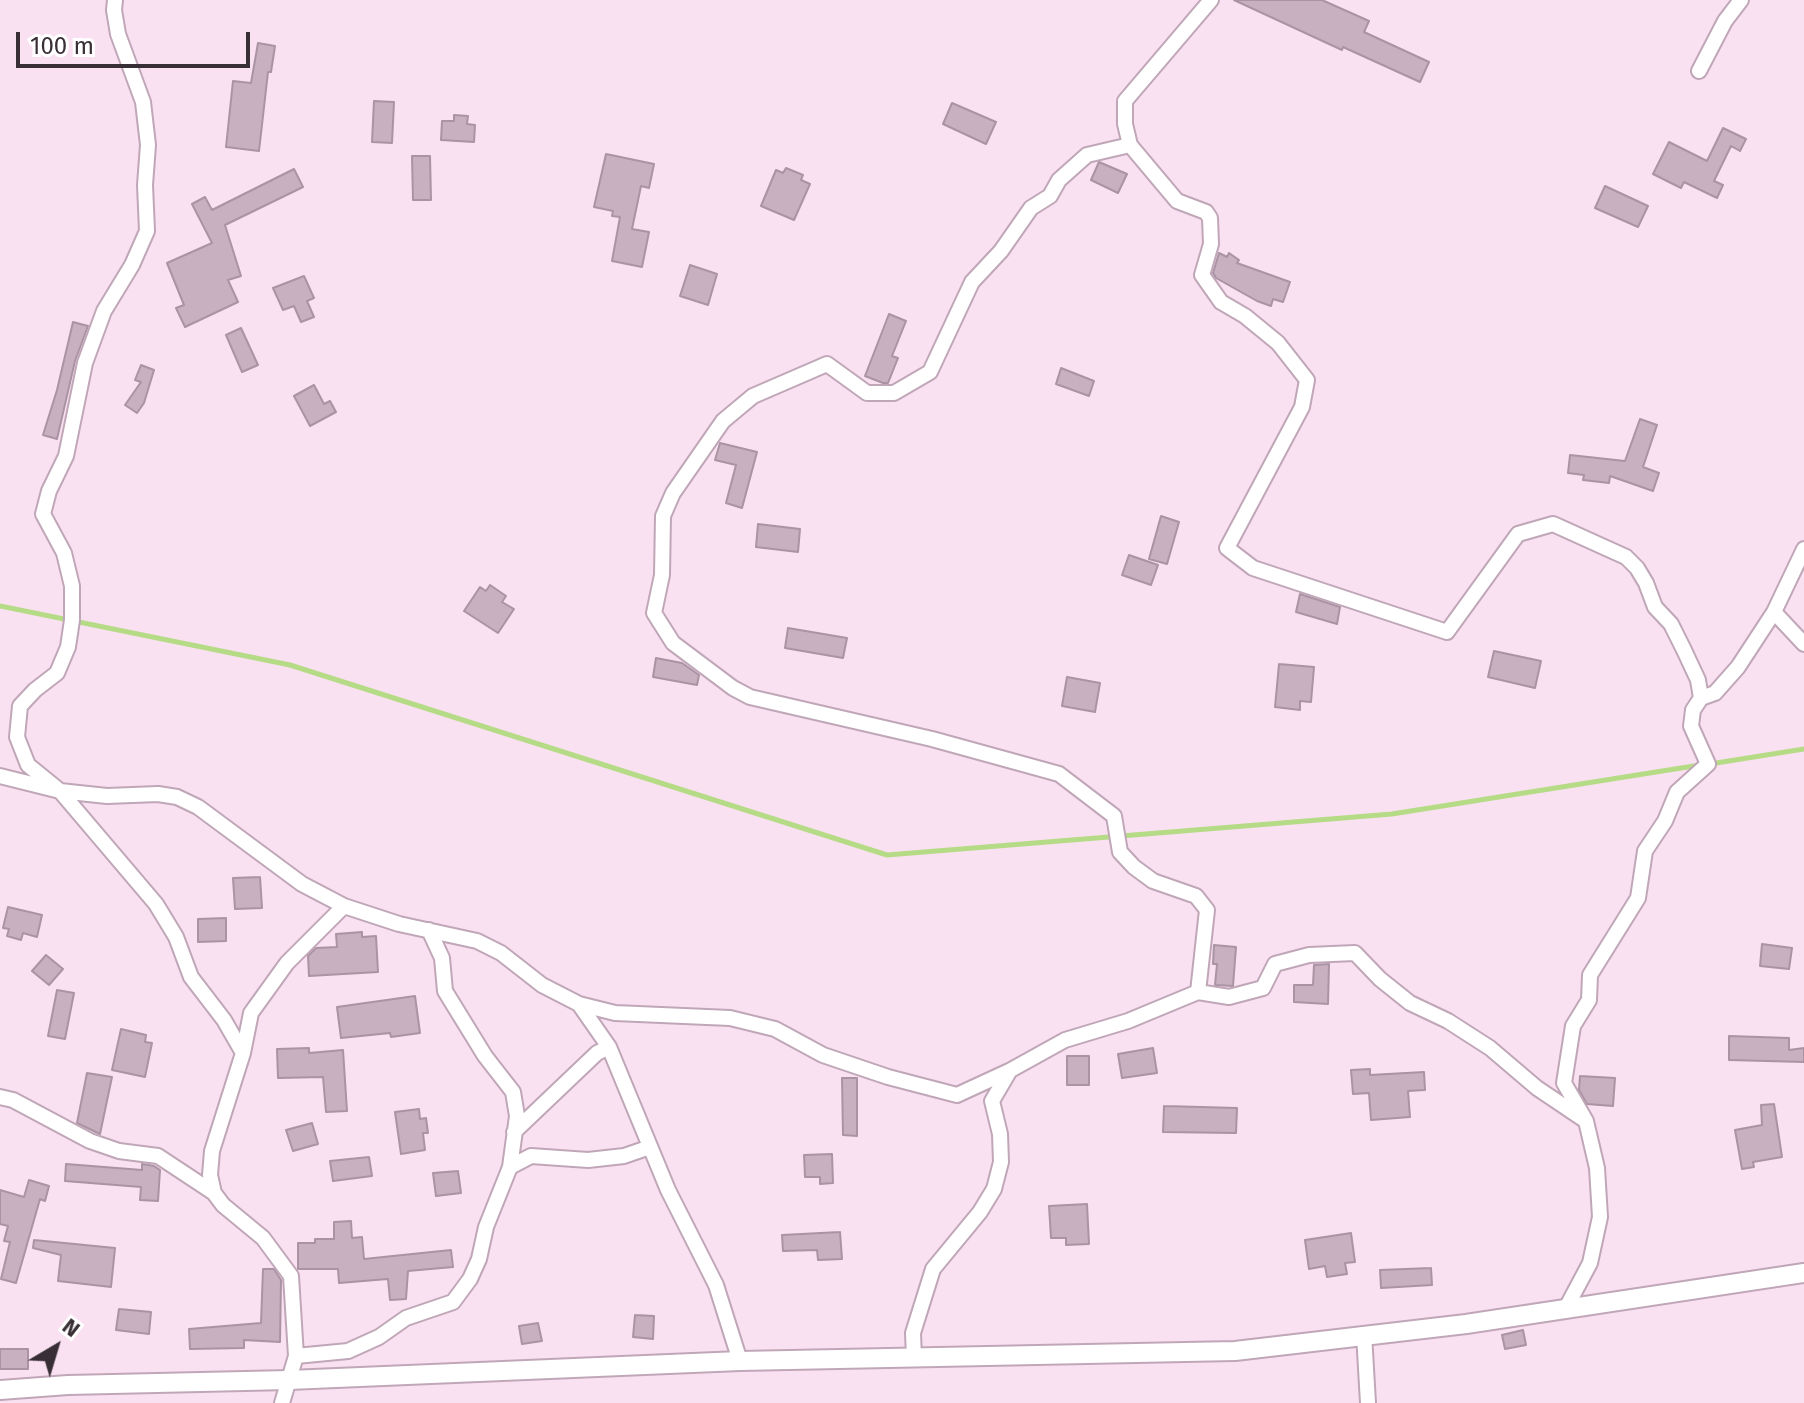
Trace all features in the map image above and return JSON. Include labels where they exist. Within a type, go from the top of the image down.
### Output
[{"type":"street","points":[[115,0],[118,34],[143,102],[148,145],[145,185],[147,231],[132,265],[104,311],[85,363],[66,456],[49,491],[43,514],[64,553],[72,586],[72,620],[68,647],[57,673],[20,706],[17,737],[28,765],[60,791],[156,904],[176,937],[191,977],[224,1020],[243,1053]]},
{"type":"street","points":[[1211,0],[1125,101],[1125,124],[1130,145],[1177,201],[1206,212],[1210,218],[1211,244],[1202,275],[1221,302],[1245,316],[1278,343],[1307,380],[1302,407],[1227,548],[1253,568],[1447,632],[1518,534],[1553,524],[1626,557],[1637,568],[1655,607],[1671,624],[1698,680],[1701,698]]},
{"type":"street","points":[[1699,71],[1725,21],[1741,0]]},
{"type":"street","points":[[1130,145],[1087,155],[1059,180],[1050,196],[1031,208],[1001,251],[972,282],[930,372],[894,393],[867,393],[827,364],[753,396],[723,421],[673,493],[663,516],[662,575],[654,613],[673,643],[723,681],[750,697],[919,736],[1059,774],[1114,816],[1120,852],[1134,867],[1153,881],[1196,896],[1207,910],[1198,992]]},
{"type":"street","points":[[1566,1308],[1590,1263],[1600,1217],[1597,1168],[1586,1121],[1564,1083],[1573,1026],[1589,1000],[1590,975],[1638,898],[1645,851],[1665,821],[1677,792],[1708,764],[1691,726],[1693,710],[1701,698],[1715,693],[1738,667],[1774,612],[1804,549]]},
{"type":"street","points":[[1774,612],[1804,644]]},
{"type":"street","points":[[0,776],[60,791],[107,796],[158,794],[177,797],[198,807],[302,884],[344,906],[399,924],[477,941],[501,953],[542,985],[579,1004],[615,1013],[730,1018],[775,1029],[823,1055],[875,1073],[957,1095],[1065,1040],[1128,1021],[1198,992],[1229,997],[1263,988],[1275,964],[1309,955],[1355,953],[1380,979],[1410,1003],[1448,1021],[1490,1048],[1537,1088],[1586,1121]]},
{"type":"street","points":[[214,1193],[210,1175],[212,1151],[243,1053],[251,1013],[287,963],[344,906]]},
{"type":"street","points":[[296,1356],[348,1351],[379,1337],[406,1318],[453,1302],[470,1279],[479,1259],[486,1227],[510,1167],[517,1116],[513,1092],[485,1056],[445,991],[442,958],[429,930]]},
{"type":"street","points":[[579,1004],[609,1047],[668,1190],[716,1285],[740,1361]]},
{"type":"street","points":[[514,1132],[597,1053],[609,1047]]},
{"type":"street","points":[[914,1358],[913,1333],[933,1269],[980,1212],[994,1189],[1001,1162],[1000,1134],[992,1101],[1009,1071]]},
{"type":"street","points":[[0,1097],[13,1100],[90,1141],[119,1151],[158,1156],[214,1193],[223,1205],[263,1238],[291,1276],[296,1356],[282,1403]]},
{"type":"street","points":[[510,1167],[531,1156],[588,1160],[624,1156],[650,1147]]},
{"type":"street","points":[[0,1390],[740,1361],[1235,1351],[1452,1325],[1804,1273]]},
{"type":"street","points":[[1364,1334],[1368,1403]]},
{"type":"building","points":[[1234,0],[1322,0],[1369,21],[1364,32],[1429,62],[1420,82]]},
{"type":"building","points":[[258,43],[275,46],[271,72],[268,72],[259,151],[226,147],[233,81],[251,83]]},
{"type":"building","points":[[374,101],[394,102],[392,143],[372,142]]},
{"type":"building","points":[[952,103],[996,122],[986,144],[943,124]]},
{"type":"building","points":[[454,115],[468,116],[467,124],[475,125],[474,142],[441,140],[442,121],[454,121]]},
{"type":"building","points":[[1723,128],[1746,139],[1740,151],[1731,146],[1714,181],[1723,185],[1717,198],[1684,182],[1681,188],[1653,174],[1669,142],[1707,161]]},
{"type":"building","points":[[606,154],[654,164],[649,188],[641,186],[632,229],[649,232],[642,267],[612,261],[620,217],[612,216],[613,211],[594,207]]},
{"type":"building","points":[[412,156],[430,156],[431,200],[413,200]]},
{"type":"building","points":[[1099,162],[1127,174],[1118,193],[1091,180]]},
{"type":"building","points":[[786,168],[803,175],[801,180],[810,184],[794,220],[761,206],[776,170],[783,173]]},
{"type":"building","points":[[294,169],[303,187],[225,225],[241,276],[228,280],[238,302],[185,327],[176,308],[184,305],[167,263],[212,243],[192,204],[205,197],[212,210]]},
{"type":"building","points":[[1605,186],[1648,206],[1638,227],[1595,208]]},
{"type":"building","points":[[1219,253],[1227,257],[1229,253],[1239,260],[1237,263],[1290,282],[1283,302],[1273,299],[1271,306],[1257,301],[1216,278],[1213,273]]},
{"type":"building","points":[[690,265],[717,274],[708,305],[680,296]]},
{"type":"building","points":[[304,276],[314,298],[307,301],[314,317],[301,322],[294,306],[283,310],[273,288]]},
{"type":"building","points":[[889,314],[906,321],[892,356],[898,358],[888,383],[883,383],[865,376]]},
{"type":"building","points":[[73,322],[88,326],[75,361],[57,439],[43,435]]},
{"type":"building","points":[[241,328],[258,365],[242,372],[226,335]]},
{"type":"building","points":[[141,365],[154,370],[144,403],[137,413],[125,405],[141,382],[135,380]]},
{"type":"building","points":[[1061,368],[1094,381],[1089,396],[1056,384]]},
{"type":"building","points":[[314,385],[324,404],[330,401],[336,412],[310,426],[294,396]]},
{"type":"building","points":[[1640,419],[1657,425],[1643,467],[1659,473],[1653,491],[1610,476],[1609,483],[1583,480],[1584,475],[1568,473],[1570,455],[1625,461]]},
{"type":"building","points":[[720,443],[757,452],[742,508],[726,503],[736,465],[715,460]]},
{"type":"building","points":[[1161,516],[1179,522],[1167,564],[1149,559]]},
{"type":"building","points":[[758,524],[800,529],[798,552],[756,547]]},
{"type":"building","points":[[1129,555],[1158,565],[1151,585],[1122,575]]},
{"type":"building","points":[[490,585],[506,596],[502,602],[514,609],[498,633],[464,611],[480,587],[486,591]]},
{"type":"building","points":[[1300,594],[1340,607],[1337,624],[1296,612]]},
{"type":"building","points":[[788,628],[847,638],[843,658],[785,648]]},
{"type":"building","points":[[1494,651],[1541,661],[1535,688],[1488,677]]},
{"type":"building","points":[[656,658],[682,663],[699,675],[697,685],[653,677]]},
{"type":"building","points":[[1279,664],[1314,667],[1311,702],[1300,701],[1300,710],[1275,707]]},
{"type":"building","points":[[1067,677],[1100,683],[1095,712],[1062,706]]},
{"type":"building","points":[[260,877],[262,908],[235,909],[233,878]]},
{"type":"building","points":[[8,907],[42,915],[37,937],[23,933],[21,940],[7,936],[9,929],[3,928]]},
{"type":"building","points":[[226,918],[226,941],[198,942],[198,919]]},
{"type":"building","points":[[362,932],[362,937],[376,936],[378,972],[309,976],[308,956],[316,948],[337,947],[336,934]]},
{"type":"building","points":[[1762,944],[1792,948],[1789,969],[1760,966]]},
{"type":"building","points":[[1214,945],[1236,947],[1233,986],[1215,985],[1217,964],[1213,964]]},
{"type":"building","points":[[46,955],[63,969],[49,985],[32,971]]},
{"type":"building","points":[[1329,964],[1328,1004],[1294,1002],[1294,985],[1313,985],[1314,965]]},
{"type":"building","points":[[57,990],[74,993],[65,1039],[48,1036]]},
{"type":"building","points":[[415,996],[420,1033],[341,1038],[337,1007]]},
{"type":"building","points":[[121,1029],[146,1035],[145,1042],[152,1043],[145,1077],[112,1070]]},
{"type":"building","points":[[1729,1036],[1789,1038],[1789,1050],[1804,1048],[1804,1062],[1729,1060]]},
{"type":"building","points":[[309,1048],[309,1053],[343,1050],[347,1111],[326,1112],[323,1077],[278,1078],[277,1049]]},
{"type":"building","points":[[1153,1048],[1157,1073],[1122,1078],[1118,1054]]},
{"type":"building","points":[[1067,1056],[1089,1056],[1089,1085],[1067,1085]]},
{"type":"building","points":[[1370,1069],[1370,1075],[1424,1072],[1425,1090],[1408,1091],[1410,1117],[1371,1120],[1369,1093],[1353,1094],[1351,1070]]},
{"type":"building","points":[[87,1073],[112,1077],[100,1134],[77,1123]]},
{"type":"building","points":[[1580,1076],[1615,1078],[1613,1106],[1587,1104],[1579,1090]]},
{"type":"building","points":[[842,1078],[857,1078],[857,1136],[843,1135]]},
{"type":"building","points":[[1774,1104],[1782,1157],[1753,1162],[1754,1167],[1742,1169],[1735,1130],[1762,1125],[1761,1105]]},
{"type":"building","points":[[1164,1106],[1237,1108],[1236,1133],[1163,1132]]},
{"type":"building","points":[[419,1109],[420,1119],[426,1118],[428,1133],[423,1133],[425,1150],[401,1154],[395,1112]]},
{"type":"building","points":[[312,1123],[318,1144],[293,1151],[286,1130]]},
{"type":"building","points":[[832,1154],[833,1183],[820,1184],[820,1177],[805,1177],[804,1155]]},
{"type":"building","points":[[369,1157],[372,1176],[333,1181],[330,1161]]},
{"type":"building","points":[[66,1164],[142,1170],[142,1164],[154,1166],[160,1170],[158,1201],[140,1200],[141,1187],[65,1181]]},
{"type":"building","points":[[458,1171],[461,1193],[436,1196],[433,1173]]},
{"type":"building","points":[[29,1180],[49,1186],[45,1201],[40,1199],[16,1283],[1,1279],[10,1242],[4,1241],[8,1226],[0,1224],[0,1190],[24,1197]]},
{"type":"building","points":[[1087,1204],[1089,1244],[1066,1245],[1066,1238],[1051,1238],[1049,1206]]},
{"type":"building","points":[[351,1221],[352,1238],[362,1237],[364,1259],[451,1250],[453,1267],[408,1271],[406,1299],[390,1300],[388,1279],[339,1283],[338,1269],[298,1269],[298,1243],[334,1239],[334,1222]]},
{"type":"building","points":[[840,1232],[842,1259],[818,1260],[817,1250],[783,1251],[782,1235]]},
{"type":"building","points":[[1351,1233],[1355,1262],[1345,1263],[1347,1274],[1327,1277],[1325,1266],[1309,1269],[1305,1240]]},
{"type":"building","points":[[34,1240],[115,1248],[111,1287],[58,1281],[61,1255],[33,1248]]},
{"type":"building","points":[[1431,1268],[1432,1285],[1381,1288],[1380,1270]]},
{"type":"building","points":[[263,1269],[274,1269],[281,1280],[280,1342],[244,1340],[244,1348],[190,1349],[189,1329],[261,1323]]},
{"type":"building","points":[[119,1309],[151,1312],[149,1334],[116,1330]]},
{"type":"building","points":[[635,1315],[654,1316],[653,1339],[633,1337]]},
{"type":"building","points":[[538,1323],[542,1341],[522,1344],[519,1326]]},
{"type":"building","points":[[1523,1330],[1526,1345],[1505,1349],[1502,1335]]},
{"type":"building","points":[[0,1349],[28,1349],[28,1369],[0,1369]]},
{"type":"waterway","points":[[0,606],[290,665],[887,855],[1392,814],[1700,765]]},
{"type":"waterway","points":[[1710,764],[1804,749]]}]
